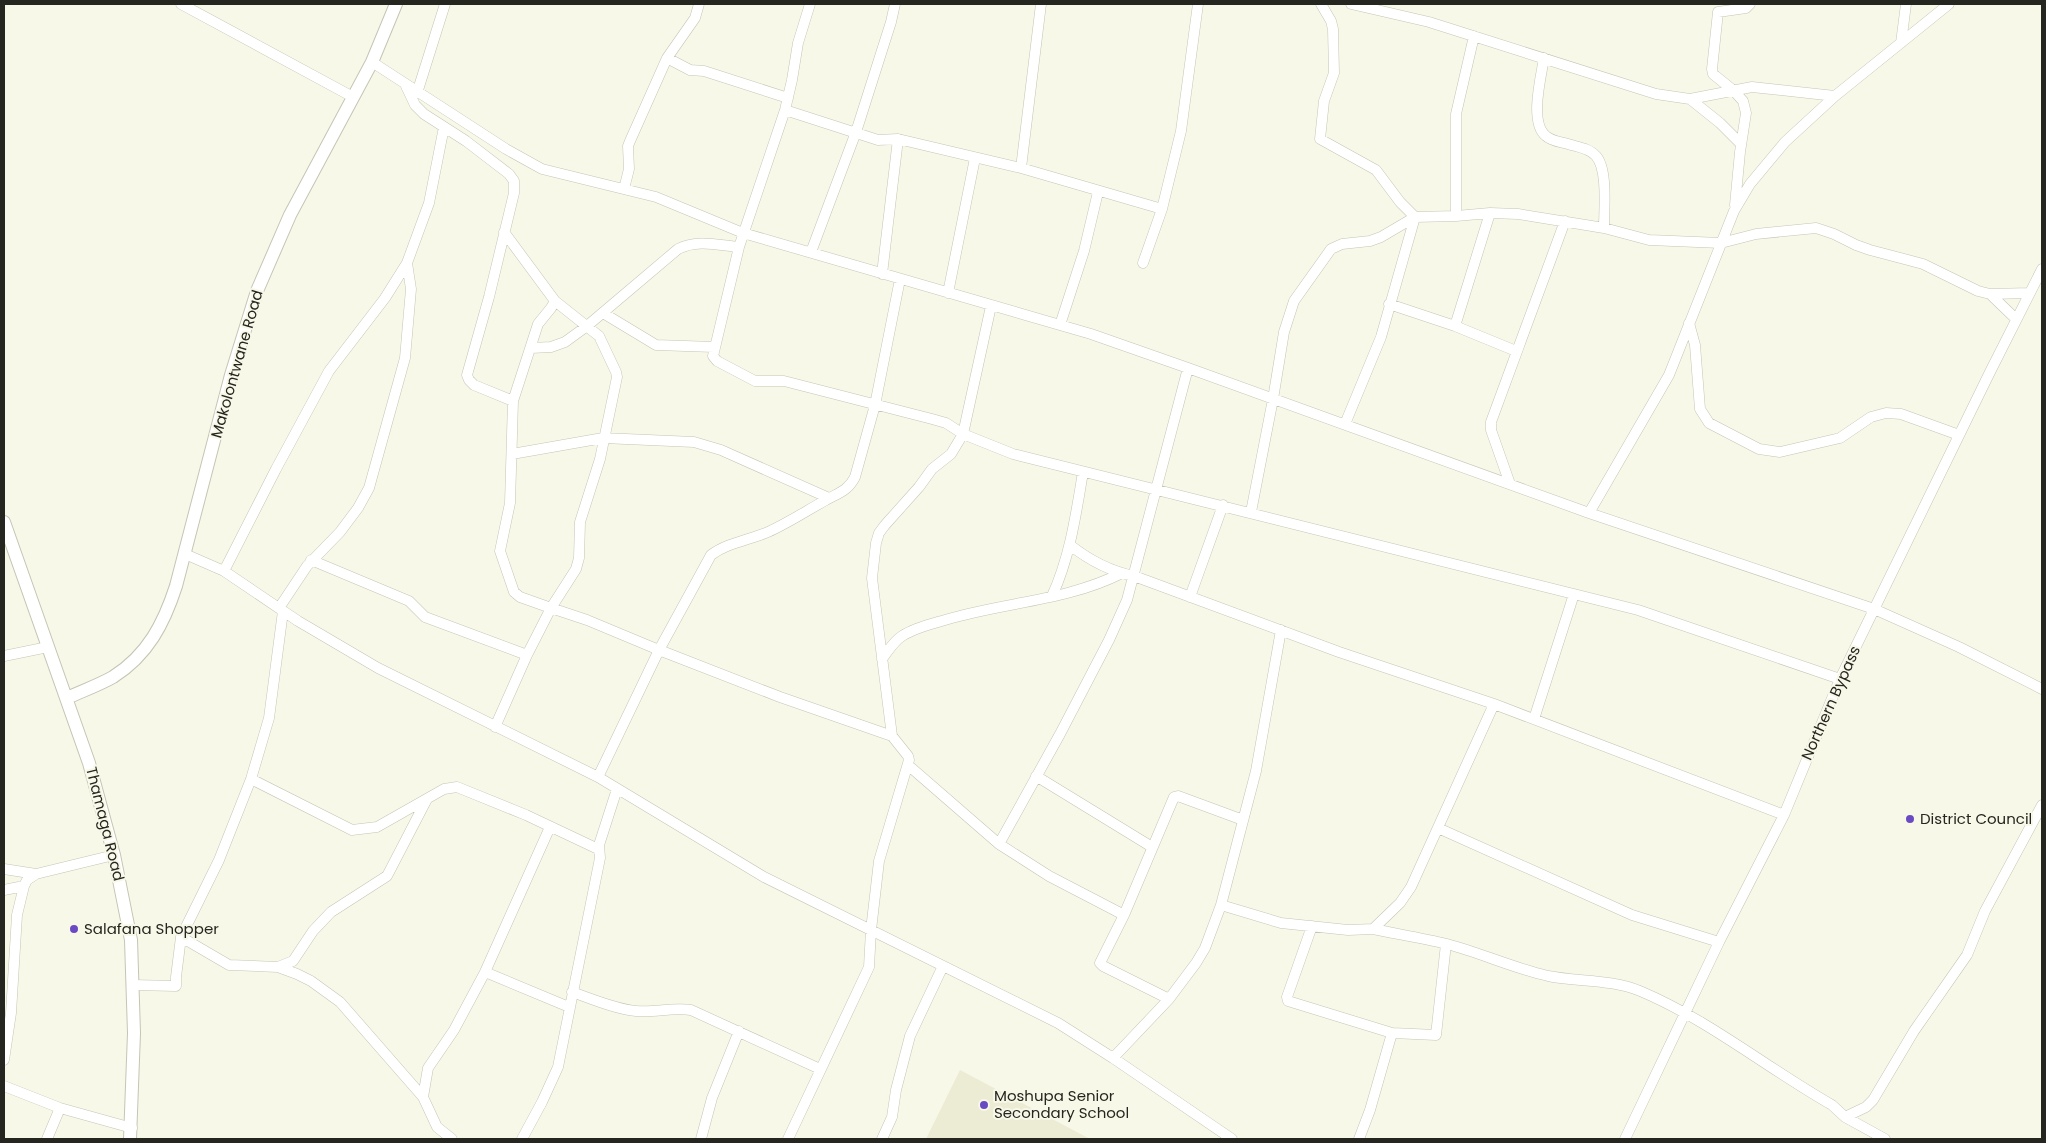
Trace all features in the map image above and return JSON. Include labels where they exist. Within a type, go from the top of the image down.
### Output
[{"type":"main road","name":"Makolontwane Road","points":[[67,698],[112,677],[131,664],[159,631],[167,613],[185,554],[231,375],[257,292],[290,215],[372,62],[396,4]]},
{"type":"main road","name":"Thamaga Road","points":[[4,522],[92,771],[114,855],[131,940],[134,1034],[131,1134]]},
{"type":"street","points":[[181,4],[353,97]]},
{"type":"street","points":[[418,93],[444,4]]},
{"type":"street","points":[[624,189],[629,169],[628,146],[668,58],[695,18],[698,4]]},
{"type":"street","points":[[810,4],[798,43],[785,110],[738,247],[714,347],[714,358],[755,381],[784,381],[940,421],[963,434],[1013,454],[1638,610],[1840,679]]},
{"type":"street","points":[[811,252],[856,132],[892,22],[895,4]]},
{"type":"street","points":[[1021,168],[1041,4]]},
{"type":"street","points":[[1143,263],[1162,209],[1181,132],[1198,4]]},
{"type":"street","points":[[1321,4],[1334,29],[1334,73],[1324,101],[1320,139],[1376,170],[1400,202],[1415,217]]},
{"type":"street","points":[[1351,4],[1429,22],[1656,94],[1690,99],[1752,87],[1835,96]]},
{"type":"street","points":[[1734,211],[1746,113],[1743,101],[1713,74],[1712,69],[1717,15],[1721,11],[1746,8],[1750,4]]},
{"type":"street","points":[[1901,43],[1906,4]]},
{"type":"street","points":[[1589,513],[1669,375],[1734,211],[1750,184],[1786,142],[1835,96],[1949,4]]},
{"type":"street","points":[[1456,216],[1456,114],[1474,36]]},
{"type":"street","points":[[668,58],[690,70],[704,71],[788,98]]},
{"type":"street","points":[[1544,58],[1537,113],[1539,126],[1547,137],[1590,151],[1596,156],[1603,178],[1604,228]]},
{"type":"street","points":[[372,62],[406,86],[533,166],[656,197],[743,233],[1060,325],[1188,368],[1589,513],[1874,609],[1959,647],[2042,688]]},
{"type":"street","points":[[406,86],[415,105],[424,114],[502,168],[514,181],[514,193],[467,375],[474,384],[513,401]]},
{"type":"street","points":[[1690,99],[1720,123],[1741,144]]},
{"type":"street","points":[[785,110],[878,140],[898,140],[1021,168],[1098,192],[1162,209]]},
{"type":"street","points":[[224,571],[329,371],[385,298],[407,263],[429,203],[444,127]]},
{"type":"street","points":[[882,274],[898,140]]},
{"type":"street","points":[[948,294],[975,158]]},
{"type":"street","points":[[1060,325],[1084,252],[1098,192]]},
{"type":"street","points":[[1454,326],[1490,213]]},
{"type":"street","points":[[1251,512],[1274,399],[1284,332],[1294,301],[1331,249],[1342,244],[1370,241],[1381,237],[1415,217],[1490,213],[1565,221],[1604,228],[1649,240],[1721,243],[1756,234],[1816,228],[1825,230],[1863,248],[1923,264],[1978,291],[1990,294],[2030,293]]},
{"type":"street","points":[[1345,424],[1381,337],[1415,217]]},
{"type":"street","points":[[1510,484],[1491,430],[1491,422],[1565,221]]},
{"type":"street","points":[[495,727],[527,655],[551,608],[576,569],[579,558],[580,522],[600,459],[617,377],[599,336],[554,301],[504,232]]},
{"type":"street","points":[[531,348],[551,347],[565,342],[603,313],[678,249],[686,245],[694,243],[738,247]]},
{"type":"street","points":[[132,985],[176,986],[182,937],[219,860],[251,779],[269,718],[281,610],[311,560],[340,532],[358,508],[368,488],[405,358],[411,289],[407,263]]},
{"type":"street","name":"Northern Bypass","points":[[1625,1139],[1719,942],[1784,814],[1840,679],[2016,319],[2042,271]]},
{"type":"street","points":[[598,777],[659,650],[711,555],[720,548],[748,540],[781,526],[829,498],[845,491],[855,477],[875,405],[900,279]]},
{"type":"street","points":[[1990,294],[2016,319]]},
{"type":"street","points":[[554,301],[552,308],[538,324],[513,401],[510,503],[500,551],[514,592],[520,598],[587,620],[780,697],[892,736]]},
{"type":"street","points":[[1389,304],[1454,326],[1516,351]]},
{"type":"street","points":[[788,1139],[869,967],[879,861],[908,764],[908,756],[892,736],[872,578],[876,543],[879,533],[919,488],[932,469],[951,454],[963,434],[991,306]]},
{"type":"street","points":[[603,313],[656,345],[714,347]]},
{"type":"street","points":[[1689,323],[1694,344],[1700,409],[1704,418],[1709,423],[1759,449],[1780,452],[1840,438],[1870,417],[1886,412],[1901,414],[1959,435]]},
{"type":"street","points":[[999,844],[1060,734],[1109,640],[1127,600],[1188,368]]},
{"type":"street","points":[[512,454],[604,438],[694,442],[707,445],[829,498]]},
{"type":"street","points":[[1052,596],[1061,576],[1070,545],[1083,472]]},
{"type":"street","points":[[1190,597],[1223,505]]},
{"type":"street","points":[[1070,545],[1086,557],[1122,574],[1134,576],[1281,630],[1494,704],[1784,814]]},
{"type":"street","points":[[185,554],[224,571],[281,610],[378,668],[598,777],[764,876],[1058,1023],[1232,1139]]},
{"type":"street","points":[[311,560],[409,601],[425,617],[527,655]]},
{"type":"street","points":[[882,659],[903,635],[925,626],[974,611],[1071,593],[1095,586],[1122,574]]},
{"type":"street","points":[[1534,719],[1574,594]]},
{"type":"street","points":[[1113,1058],[1169,999],[1205,948],[1221,905],[1256,771],[1281,630]]},
{"type":"street","points":[[4,656],[48,647]]},
{"type":"street","points":[[1373,929],[1400,903],[1411,887],[1494,704]]},
{"type":"street","points":[[908,764],[999,844],[1049,876],[1124,915]]},
{"type":"street","points":[[1036,776],[1152,847]]},
{"type":"street","points":[[251,779],[352,830],[378,827],[444,789],[457,787],[550,826],[598,850]]},
{"type":"street","points":[[522,1139],[558,1067],[600,858],[598,850],[617,789]]},
{"type":"street","points":[[1169,999],[1102,966],[1100,963],[1124,915],[1174,797],[1178,796],[1243,820]]},
{"type":"street","points":[[278,967],[293,961],[312,931],[331,912],[387,876],[427,799]]},
{"type":"street","points":[[1845,1117],[1866,1107],[1873,1100],[1914,1031],[1967,955],[1985,911],[2042,805]]},
{"type":"street","points":[[422,1097],[428,1068],[454,1030],[485,972],[550,826]]},
{"type":"street","points":[[1438,828],[1632,916],[1719,942]]},
{"type":"street","points":[[4,1060],[11,1013],[17,915],[27,880],[36,874],[114,855]]},
{"type":"street","points":[[4,869],[36,874]]},
{"type":"street","points":[[4,890],[24,886]]},
{"type":"street","points":[[1221,905],[1281,923],[1348,930],[1373,929],[1446,944],[1536,973],[1620,984],[1640,991],[1686,1013],[1725,1035],[1832,1105],[1845,1117],[1885,1139]]},
{"type":"street","points":[[1312,926],[1287,998],[1288,1001],[1392,1033],[1436,1035],[1446,944]]},
{"type":"street","points":[[182,937],[229,965],[278,967],[311,982],[340,1002],[422,1097],[437,1127],[452,1139]]},
{"type":"street","points":[[882,1139],[892,1117],[896,1090],[910,1036],[944,966]]},
{"type":"street","points":[[485,972],[569,1007]]},
{"type":"street","points":[[572,992],[634,1011],[646,1012],[677,1008],[691,1010],[820,1069]]},
{"type":"street","points":[[701,1139],[712,1098],[739,1031]]},
{"type":"street","points":[[1359,1139],[1370,1110],[1392,1033]]},
{"type":"street","points":[[4,1086],[131,1134]]},
{"type":"street","points":[[47,1139],[60,1108]]},
{"type":"shaded area","name":"Moshupa Senior Secondary School","points":[[960,1070],[1090,1139],[926,1139]]},
{"type":"place","name":"District Council","points":[[1910,819]]},
{"type":"place","name":"Salafana Shopper","points":[[74,929]]},
{"type":"place","name":"Moshupa Senior Secondary School","points":[[984,1105]]}]
